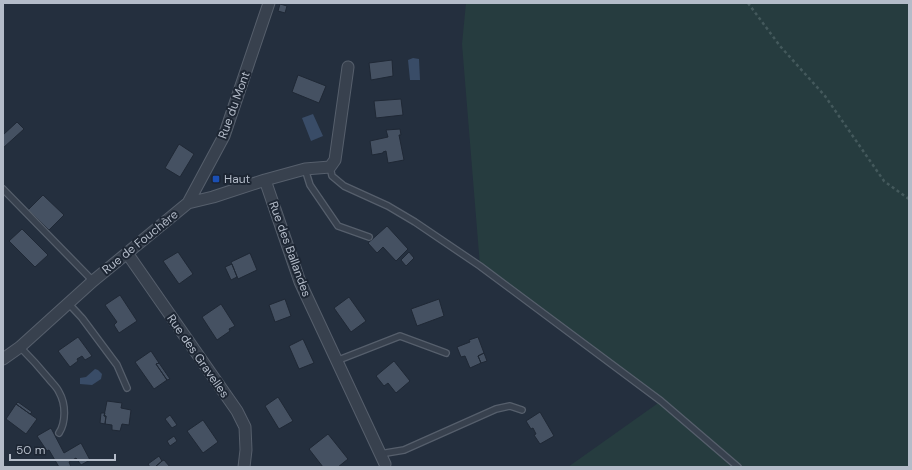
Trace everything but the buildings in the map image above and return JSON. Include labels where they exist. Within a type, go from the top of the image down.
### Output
[{"type":"street","name":"Rue du Mont","points":[[188,203],[224,136],[269,3]]},
{"type":"street","points":[[188,203],[213,197],[305,169],[330,167],[335,160],[348,67]]},
{"type":"street","name":"Rue des Ballandes","points":[[266,180],[300,282],[382,459]]},
{"type":"street","name":"Rue de Fouchère","points":[[3,359],[20,347],[93,281],[188,203]]},
{"type":"street","name":"Rue des Gravelles","points":[[127,253],[237,411],[245,427],[246,450],[244,467]]},
{"type":"lane","points":[[330,167],[332,176],[344,186],[402,214],[486,271],[661,401],[738,467]]},
{"type":"lane","points":[[305,169],[310,185],[338,226],[369,236]]},
{"type":"lane","name":"Rue de Fouchère","points":[[3,189],[93,281]]},
{"type":"lane","points":[[68,304],[82,318],[117,365],[127,388]]},
{"type":"lane","points":[[336,361],[400,336],[446,353]]},
{"type":"lane","points":[[20,347],[36,363],[59,392],[64,414],[63,427],[59,433]]},
{"type":"lane","name":"Rue des Ballandes","points":[[382,459],[496,410],[510,406],[522,410]]},
{"type":"path","points":[[748,3],[780,46],[825,96],[884,181],[909,199]]},
{"type":"green space","points":[[466,3],[909,3],[909,467],[568,467],[661,401],[480,266],[462,44]]},
{"type":"water","points":[[413,58],[419,59],[420,80],[410,80],[408,60]]},
{"type":"water","points":[[313,114],[323,136],[311,141],[302,118]]},
{"type":"water","points":[[95,369],[102,374],[101,379],[92,385],[80,384],[80,378],[86,377]]},
{"type":"place","name":"Haut","points":[[216,179]]}]
